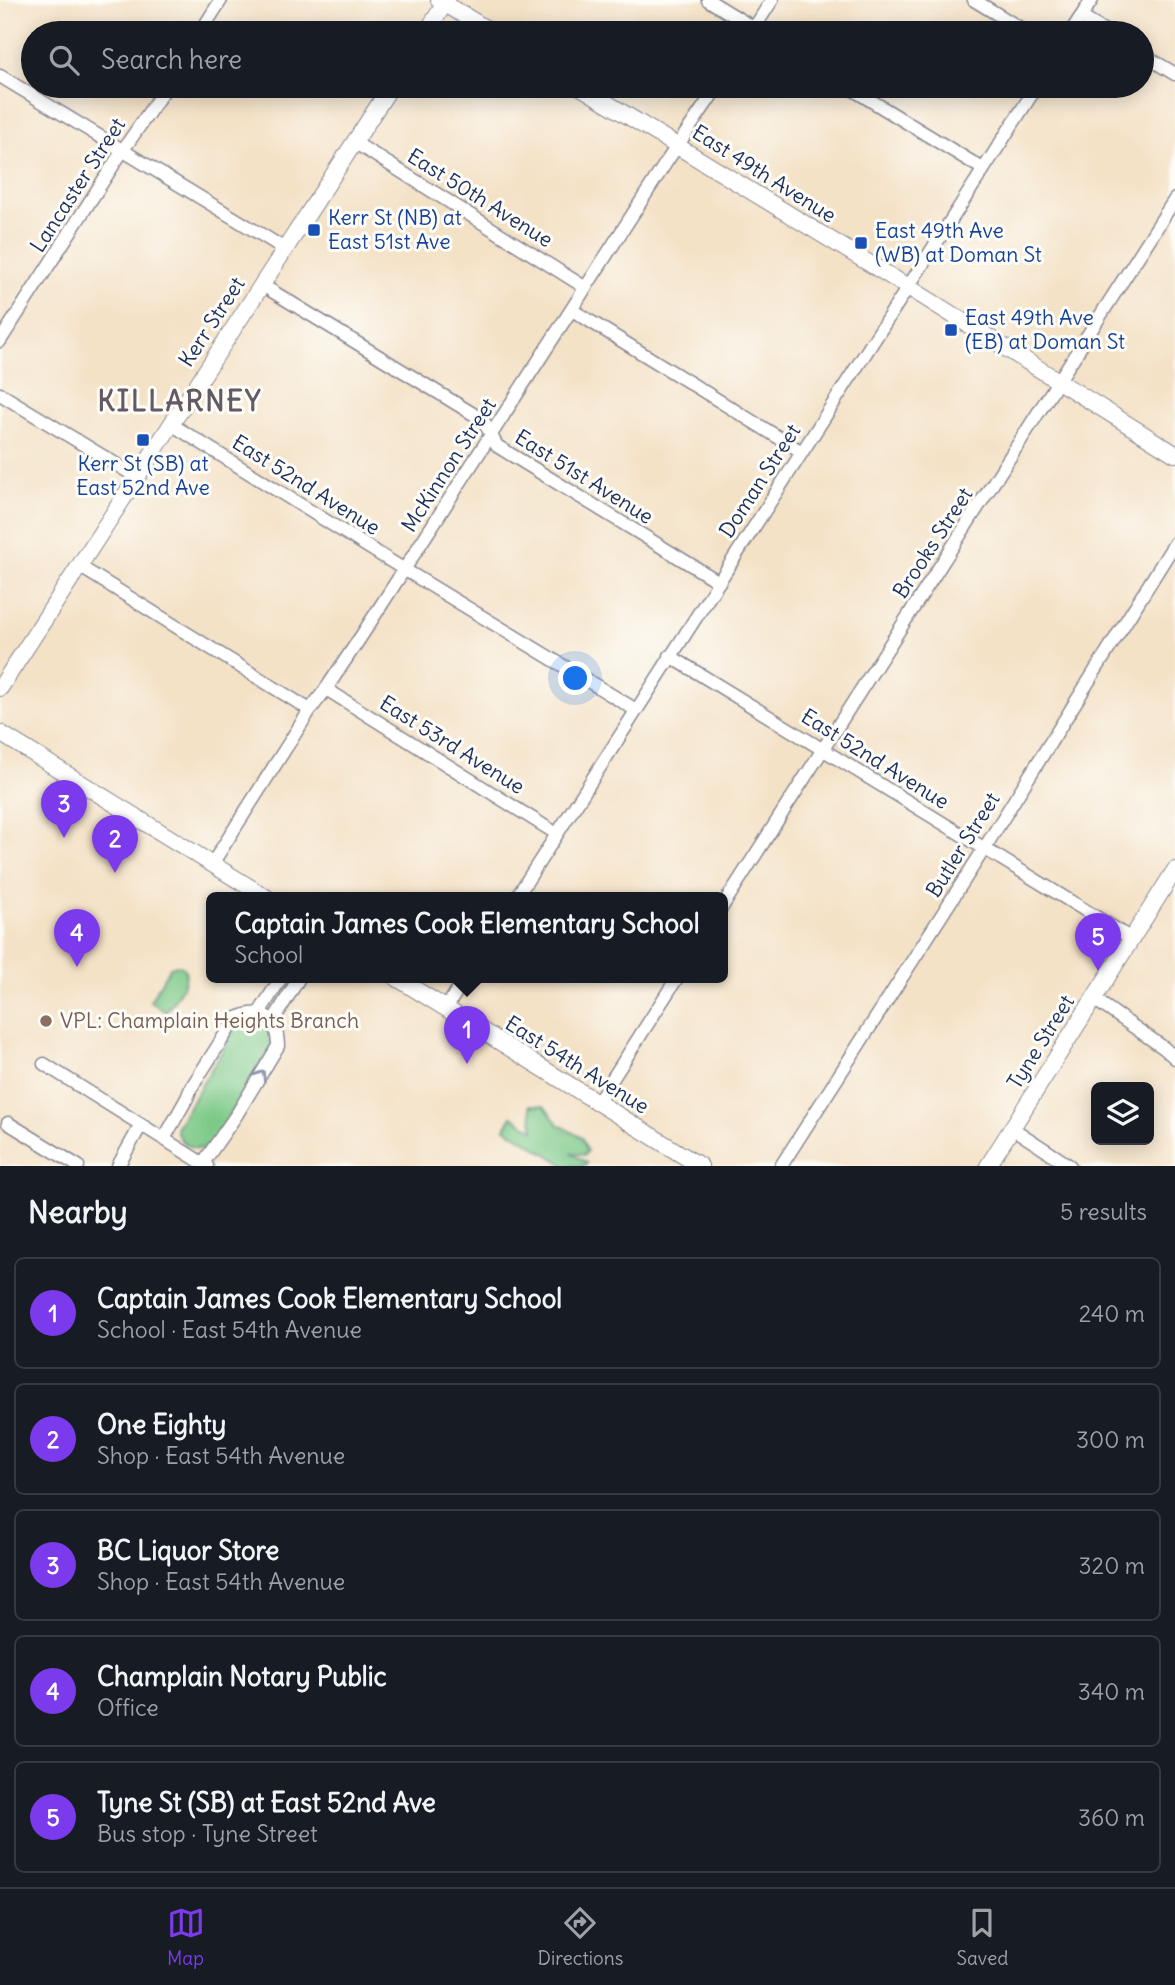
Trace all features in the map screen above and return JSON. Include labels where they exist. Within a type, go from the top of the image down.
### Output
[{"type":"street","points":[[208,21],[221,0]]},
{"type":"street","points":[[708,0],[739,21]]},
{"type":"street","points":[[761,21],[772,0]]},
{"type":"street","points":[[974,0],[1008,21]]},
{"type":"street","points":[[1078,21],[1092,0]]},
{"type":"street","points":[[433,21],[444,1],[475,21]]},
{"type":"street","points":[[1081,17],[1088,21]]},
{"type":"street","points":[[1154,61],[1175,74]]},
{"type":"street","points":[[0,76],[21,89]]},
{"type":"street","points":[[37,98],[285,249]]},
{"type":"street","name":"Lancaster Street","points":[[0,341],[159,98]]},
{"type":"street","name":"Kerr Street","points":[[0,688],[383,98]]},
{"type":"street","name":"East 49th Avenue","points":[[599,98],[1175,454]]},
{"type":"street","name":"McKinnon Street","points":[[212,864],[710,98]]},
{"type":"street","points":[[867,98],[983,169]]},
{"type":"street","name":"Doman Street","points":[[520,892],[1029,98]]},
{"type":"street","name":"East 50th Avenue","points":[[354,142],[586,288]]},
{"type":"street","name":"Brooks Street","points":[[728,899],[1175,199]]},
{"type":"street","name":"East 51st Avenue","points":[[261,285],[483,420],[497,446],[719,582]]},
{"type":"street","points":[[572,310],[802,452]]},
{"type":"street","points":[[0,394],[137,477]]},
{"type":"street","name":"East 52nd Avenue","points":[[171,424],[636,710]]},
{"type":"street","name":"Butler Street","points":[[781,1166],[984,849],[1175,542]]},
{"type":"street","points":[[79,566],[310,710]]},
{"type":"street","name":"East 52nd Avenue","points":[[670,656],[1132,939]]},
{"type":"street","name":"East 53rd Avenue","points":[[326,690],[557,834]]},
{"type":"street","points":[[0,733],[257,892]]},
{"type":"street","name":"Tyne Street","points":[[988,1166],[1175,870]]},
{"type":"street","points":[[259,1013],[278,983]]},
{"type":"street","points":[[273,1021],[296,983]]},
{"type":"street","name":"East 54th Avenue","points":[[405,983],[700,1166]]},
{"type":"street","points":[[446,1008],[462,983]]},
{"type":"street","points":[[597,1103],[674,983]]},
{"type":"street","points":[[1094,999],[1175,1058]]},
{"type":"street","points":[[44,1064],[205,1165],[278,1046],[278,1035],[273,1021],[259,1013],[246,1014],[235,1019],[191,1088],[164,1139]]},
{"type":"street","points":[[8,1123],[78,1166]]},
{"type":"street","points":[[118,1166],[142,1125]]},
{"type":"street","points":[[1012,1128],[1070,1166]]},
{"type":"green space","points":[[177,965],[186,973],[185,979],[166,1012],[150,1001],[170,967]]},
{"type":"green space","points":[[250,1020],[268,1029],[272,1037],[271,1048],[215,1139],[208,1147],[192,1147],[183,1142],[176,1128],[237,1026]]},
{"type":"green space","points":[[530,1105],[544,1106],[558,1124],[582,1138],[587,1151],[585,1155],[571,1153],[587,1163],[585,1166],[566,1166],[505,1128],[512,1116],[534,1130]]},
{"type":"place","name":"Kerr St (NB) at East 51st Ave","points":[[314,230]]},
{"type":"place","name":"East 49th Ave (WB) at Doman St","points":[[861,243]]},
{"type":"place","name":"East 49th Ave (EB) at Doman St","points":[[951,330]]},
{"type":"place","name":"Kerr St (SB) at East 52nd Ave","points":[[143,440]]},
{"type":"place","name":"BC Liquor Store","points":[[64,838]]},
{"type":"place","name":"One Eighty","points":[[115,873]]},
{"type":"place","name":"Champlain Notary Public","points":[[77,967]]},
{"type":"place","name":"Tyne St (SB) at East 52nd Ave","points":[[1098,971]]},
{"type":"place","name":"VPL: Champlain Heights Branch","points":[[46,1021]]},
{"type":"place","name":"Captain James Cook Elementary School","points":[[467,1064]]},
{"type":"district","name":"KILLARNEY","points":[[180,401]]}]
